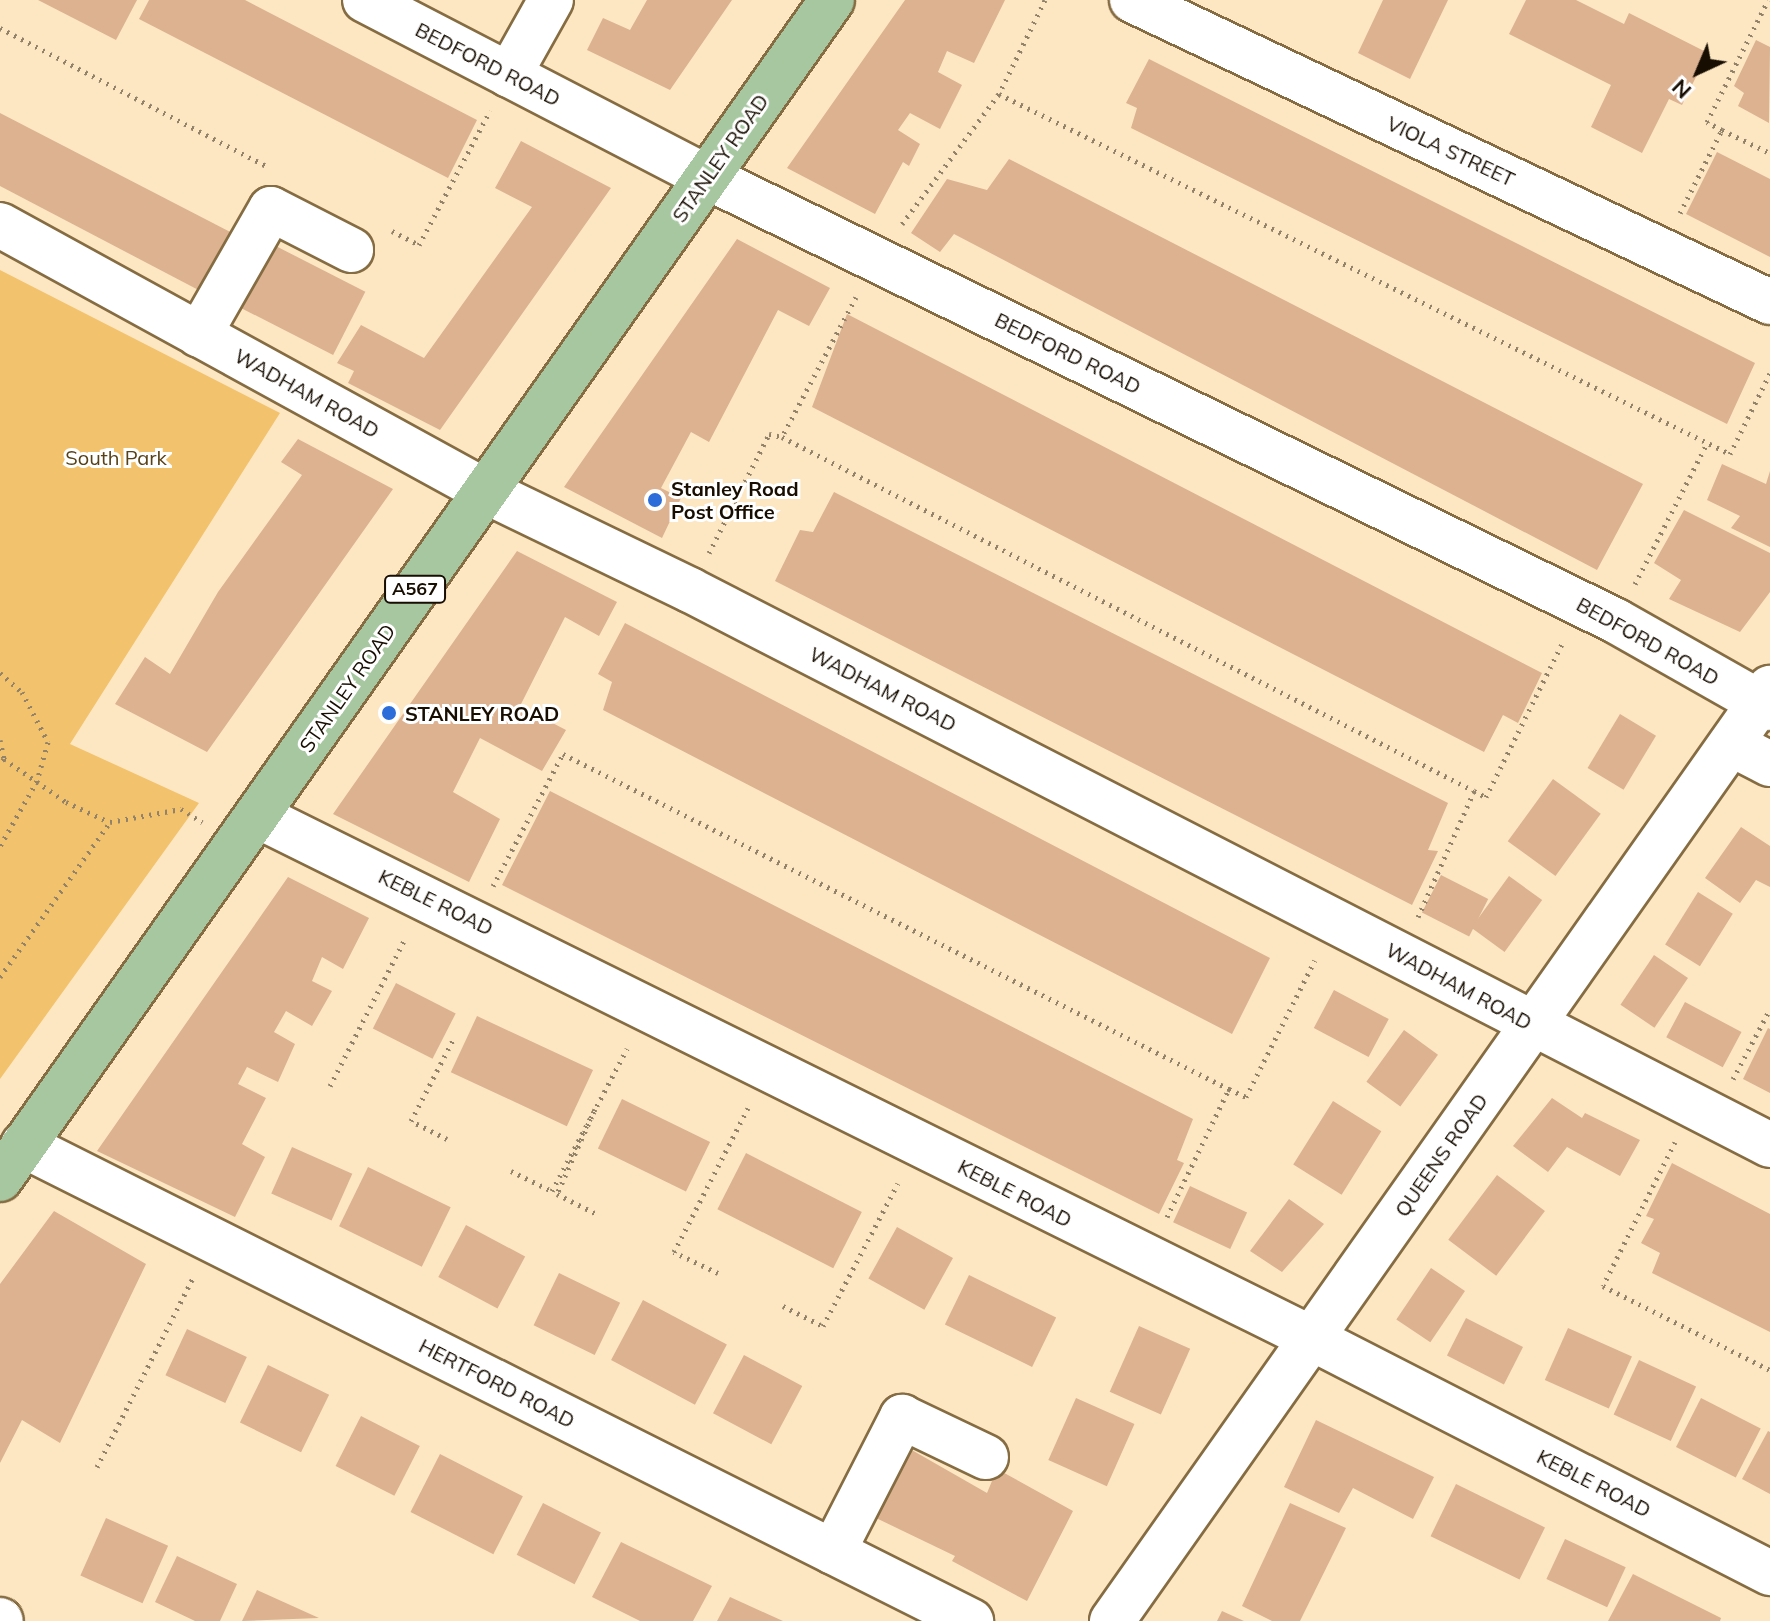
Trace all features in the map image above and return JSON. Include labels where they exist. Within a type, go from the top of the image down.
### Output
[{"type":"main road","name":"STANLEY ROAD","points":[[12,1162],[249,830],[483,490],[832,0]]},
{"type":"street","name":"BEDFORD ROAD","points":[[365,0],[707,177],[1599,612],[1767,699]]},
{"type":"street","points":[[509,75],[551,0]]},
{"type":"street","name":"VIOLA STREET","points":[[1132,0],[1770,302]]},
{"type":"street","points":[[199,335],[271,209],[366,238]]},
{"type":"street","name":"WADHAM ROAD","points":[[0,225],[483,490],[690,590],[1770,1145]]},
{"type":"street","name":"QUEENS ROAD","points":[[1112,1621],[1731,744],[1767,699]]},
{"type":"street","points":[[1731,744],[1770,764]]},
{"type":"street","name":"KEBLE ROAD","points":[[249,830],[426,897],[1147,1259],[1311,1338],[1770,1573]]},
{"type":"street","name":"HERTFORD ROAD","points":[[12,1162],[213,1240],[971,1621]]},
{"type":"street","points":[[833,1552],[902,1417],[986,1457]]},
{"type":"path","points":[[782,437],[876,260],[999,94],[1045,0]]},
{"type":"path","points":[[1768,0],[1707,122],[1770,153]]},
{"type":"path","points":[[0,28],[269,168]]},
{"type":"path","points":[[366,238],[419,245],[509,75]]},
{"type":"path","points":[[999,94],[1730,454],[1770,373]]},
{"type":"path","points":[[1661,250],[1722,130]]},
{"type":"path","points":[[690,590],[769,434],[782,437],[1486,797],[1707,443]]},
{"type":"path","points":[[0,673],[22,692],[48,742],[37,781],[0,846]]},
{"type":"path","points":[[0,740],[4,759],[66,802],[110,822],[181,809],[249,830]]},
{"type":"path","points":[[475,922],[563,754],[1246,1097],[1336,920]]},
{"type":"path","points":[[0,765],[4,759]]},
{"type":"path","points":[[1401,955],[1474,791]]},
{"type":"path","points":[[0,977],[110,822]]},
{"type":"path","points":[[330,1086],[426,897]]},
{"type":"path","points":[[511,1171],[552,1191],[648,1008]]},
{"type":"path","points":[[1770,1009],[1703,1111],[1603,1286],[1770,1370]]},
{"type":"path","points":[[447,1139],[411,1121],[454,1038]]},
{"type":"path","points":[[718,1273],[674,1252],[769,1069]]},
{"type":"path","points":[[1147,1259],[1229,1089]]},
{"type":"path","points":[[595,1109],[557,1194],[597,1214]]},
{"type":"path","points":[[783,1306],[823,1326],[918,1144]]},
{"type":"path","points":[[97,1467],[213,1240]]},
{"type":"green space","name":"South Park","points":[[0,270],[280,413],[70,744],[199,803],[0,1079]]},
{"type":"building","points":[[38,0],[137,0],[116,40]]},
{"type":"building","points":[[149,0],[245,0],[477,120],[448,178],[139,19]]},
{"type":"building","points":[[647,0],[732,0],[670,90],[587,50],[603,18],[630,30]]},
{"type":"building","points":[[905,0],[1005,0],[974,63],[947,51],[938,72],[962,85],[940,129],[910,113],[898,130],[920,144],[909,166],[903,162],[875,214],[787,168]]},
{"type":"building","points":[[1383,0],[1448,0],[1410,79],[1358,53]]},
{"type":"building","points":[[1526,0],[1576,0],[1624,24],[1629,13],[1708,53],[1682,105],[1669,99],[1642,153],[1591,127],[1611,85],[1509,34]]},
{"type":"building","points":[[1756,40],[1770,47],[1769,123],[1738,106],[1744,93],[1734,86]]},
{"type":"building","points":[[1149,59],[1755,363],[1727,424],[1131,128],[1137,108],[1126,103]]},
{"type":"building","points":[[0,113],[238,236],[208,295],[0,186]]},
{"type":"building","points":[[521,141],[611,188],[440,430],[348,383],[354,371],[337,363],[361,325],[424,358],[532,207],[495,188]]},
{"type":"building","points":[[1717,152],[1770,179],[1770,257],[1686,214]]},
{"type":"building","points":[[1009,159],[1643,484],[1597,570],[954,234],[940,252],[911,233],[947,179],[987,190]]},
{"type":"building","points":[[262,239],[365,292],[333,355],[230,302]]},
{"type":"building","points":[[737,239],[830,288],[809,326],[778,310],[709,442],[691,432],[661,488],[681,498],[662,538],[564,487]]},
{"type":"building","points":[[847,314],[1542,673],[1518,723],[1503,715],[1484,752],[812,407]]},
{"type":"building","points":[[298,439],[393,489],[207,752],[115,704],[145,657],[170,674],[218,592],[302,475],[281,462]]},
{"type":"building","points":[[1722,464],[1766,484],[1770,471],[1770,547],[1731,528],[1740,516],[1707,500]]},
{"type":"building","points":[[834,492],[1448,803],[1428,850],[1438,851],[1412,905],[775,581],[800,530],[813,532]]},
{"type":"building","points":[[1684,510],[1770,553],[1770,592],[1740,632],[1669,599],[1681,580],[1654,563]]},
{"type":"building","points":[[517,551],[617,602],[599,636],[565,617],[520,706],[566,730],[542,771],[480,738],[453,792],[500,819],[469,882],[333,814]]},
{"type":"building","points":[[625,623],[1270,958],[1232,1034],[603,710],[612,682],[598,674]]},
{"type":"building","points":[[1620,714],[1656,736],[1624,790],[1588,768]]},
{"type":"building","points":[[1553,779],[1601,814],[1555,876],[1508,841]]},
{"type":"building","points":[[550,791],[1193,1119],[1177,1160],[1184,1163],[1159,1214],[502,885]]},
{"type":"building","points":[[1741,827],[1770,846],[1770,887],[1756,880],[1740,903],[1705,878]]},
{"type":"building","points":[[1441,875],[1488,899],[1469,936],[1422,912]]},
{"type":"building","points":[[1509,876],[1542,900],[1505,952],[1471,928]]},
{"type":"building","points":[[288,877],[369,918],[343,969],[322,957],[312,981],[332,991],[312,1026],[286,1011],[274,1032],[295,1044],[278,1082],[247,1067],[238,1084],[266,1098],[242,1144],[265,1157],[235,1217],[97,1151]]},
{"type":"building","points":[[1698,892],[1733,914],[1700,966],[1665,945]]},
{"type":"building","points":[[1654,955],[1688,978],[1654,1028],[1620,1005]]},
{"type":"building","points":[[396,983],[456,1013],[433,1059],[373,1028]]},
{"type":"building","points":[[1334,990],[1389,1019],[1369,1057],[1314,1028]]},
{"type":"building","points":[[1685,1002],[1742,1032],[1723,1067],[1666,1037]]},
{"type":"building","points":[[477,1016],[593,1070],[567,1126],[451,1072]]},
{"type":"building","points":[[1770,1029],[1770,1093],[1743,1079]]},
{"type":"building","points":[[1404,1030],[1438,1055],[1400,1106],[1366,1082]]},
{"type":"building","points":[[1552,1098],[1582,1118],[1585,1113],[1640,1140],[1620,1176],[1567,1147],[1548,1172],[1513,1146]]},
{"type":"building","points":[[622,1099],[710,1142],[686,1191],[598,1148]]},
{"type":"building","points":[[1333,1101],[1381,1131],[1342,1195],[1293,1165]]},
{"type":"building","points":[[292,1147],[352,1174],[332,1220],[271,1194]]},
{"type":"building","points":[[746,1153],[862,1212],[833,1268],[717,1209]]},
{"type":"building","points":[[1672,1163],[1770,1214],[1770,1332],[1652,1273],[1660,1253],[1641,1243],[1654,1219],[1646,1216]]},
{"type":"building","points":[[368,1167],[451,1207],[422,1267],[339,1226]]},
{"type":"building","points":[[1497,1175],[1545,1211],[1496,1276],[1448,1240]]},
{"type":"building","points":[[1190,1186],[1247,1213],[1230,1249],[1173,1222]]},
{"type":"building","points":[[1289,1199],[1324,1224],[1282,1272],[1250,1251]]},
{"type":"building","points":[[54,1211],[146,1264],[60,1443],[22,1420],[0,1463],[0,1284]]},
{"type":"building","points":[[466,1225],[525,1256],[497,1309],[438,1277]]},
{"type":"building","points":[[897,1227],[953,1258],[924,1310],[868,1279]]},
{"type":"building","points":[[1431,1268],[1465,1291],[1430,1342],[1396,1319]]},
{"type":"building","points":[[559,1273],[620,1303],[595,1355],[534,1325]]},
{"type":"building","points":[[969,1275],[1056,1318],[1032,1367],[945,1324]]},
{"type":"building","points":[[643,1300],[727,1345],[695,1405],[611,1360]]},
{"type":"building","points":[[1466,1318],[1523,1347],[1504,1384],[1447,1355]]},
{"type":"building","points":[[1139,1326],[1190,1349],[1161,1415],[1110,1392]]},
{"type":"building","points":[[1568,1328],[1632,1356],[1609,1409],[1545,1380]]},
{"type":"building","points":[[187,1329],[247,1357],[225,1403],[165,1375]]},
{"type":"building","points":[[744,1355],[802,1386],[771,1444],[713,1413]]},
{"type":"building","points":[[1639,1360],[1696,1387],[1671,1441],[1614,1414]]},
{"type":"building","points":[[268,1365],[329,1395],[301,1452],[240,1423]]},
{"type":"building","points":[[1076,1398],[1134,1424],[1107,1486],[1048,1460]]},
{"type":"building","points":[[1701,1398],[1761,1428],[1736,1477],[1676,1447]]},
{"type":"building","points":[[361,1416],[420,1446],[394,1496],[336,1466]]},
{"type":"building","points":[[1316,1420],[1434,1477],[1413,1519],[1353,1488],[1339,1513],[1284,1487]]},
{"type":"building","points":[[1770,1432],[1770,1494],[1742,1479]]},
{"type":"building","points":[[910,1449],[987,1493],[997,1469],[1073,1511],[1027,1601],[952,1561],[955,1556],[876,1518]]},
{"type":"building","points":[[440,1454],[523,1496],[493,1554],[410,1512]]},
{"type":"building","points":[[1456,1484],[1545,1527],[1520,1580],[1431,1536]]},
{"type":"building","points":[[543,1503],[601,1533],[575,1584],[517,1555]]},
{"type":"building","points":[[1290,1503],[1346,1528],[1300,1621],[1272,1621],[1242,1606]]},
{"type":"building","points":[[106,1518],[168,1546],[142,1603],[80,1576]]},
{"type":"building","points":[[1565,1539],[1626,1567],[1607,1607],[1546,1579]]},
{"type":"building","points":[[621,1542],[712,1586],[693,1621],[640,1621],[592,1597]]},
{"type":"building","points":[[177,1556],[237,1584],[220,1621],[195,1621],[155,1602]]},
{"type":"building","points":[[1633,1574],[1721,1618],[1720,1621],[1608,1621]]},
{"type":"building","points":[[257,1590],[319,1618],[242,1621]]},
{"type":"building","points":[[730,1597],[783,1621],[717,1621]]},
{"type":"building","points":[[1222,1611],[1244,1621],[1217,1621]]},
{"type":"place","name":"Stanley Road Post Office","points":[[655,500]]},
{"type":"place","name":"STANLEY ROAD","points":[[389,713]]}]
